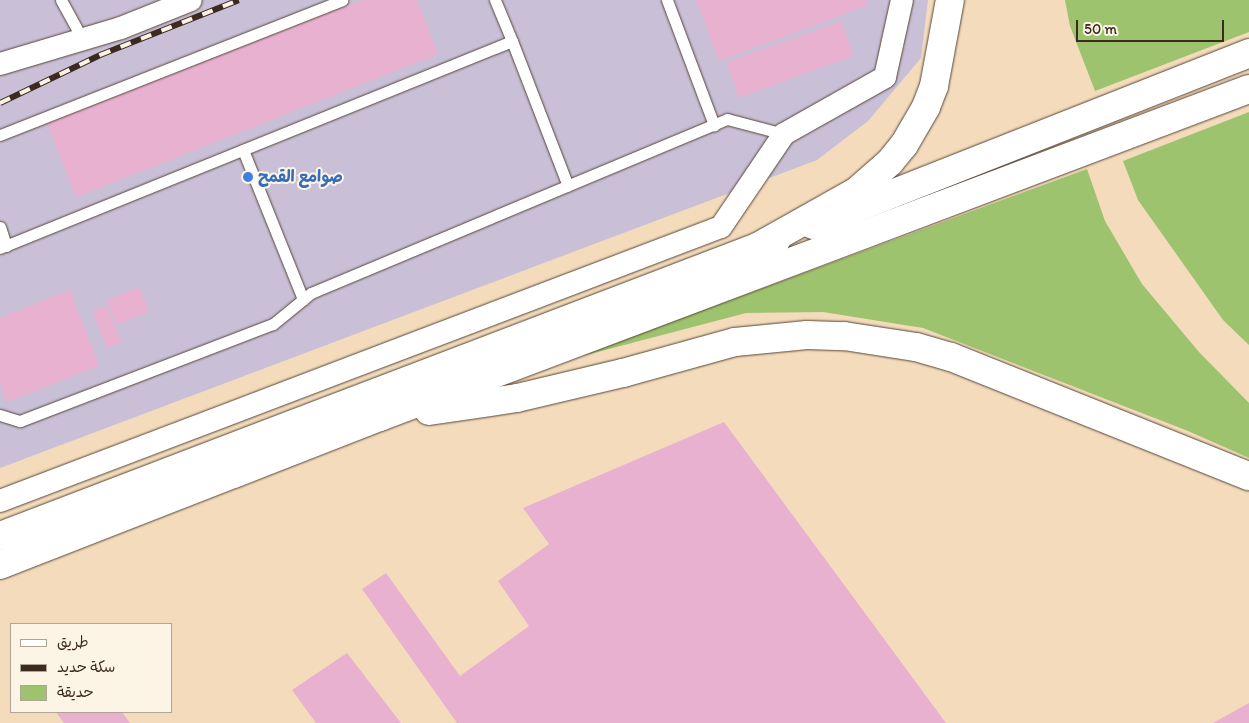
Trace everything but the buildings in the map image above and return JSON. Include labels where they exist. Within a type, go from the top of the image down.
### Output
[{"type":"main road","points":[[754,249],[857,191],[885,168],[904,145],[926,107],[934,86],[950,0]]},
{"type":"main road","points":[[0,536],[754,249],[1249,53]]},
{"type":"main road","points":[[0,565],[380,417],[1249,89]]},
{"type":"main road","points":[[380,417],[517,398],[623,374],[735,342],[798,336],[844,336],[916,347],[951,357],[1249,476]]},
{"type":"street","points":[[0,64],[121,28],[191,0]]},
{"type":"street","points":[[0,501],[720,227],[784,134],[885,77],[902,0]]},
{"type":"lane","points":[[61,0],[83,40]]},
{"type":"lane","points":[[0,135],[342,0]]},
{"type":"lane","points":[[495,0],[568,186]]},
{"type":"lane","points":[[667,0],[714,125]]},
{"type":"lane","points":[[0,227],[3,247],[512,41]]},
{"type":"lane","points":[[0,415],[20,421],[29,418],[273,324],[311,293],[727,119],[784,134]]},
{"type":"lane","points":[[244,150],[303,299]]},
{"type":"shaded area","points":[[0,0],[928,0],[921,58],[868,121],[817,160],[0,468]]},
{"type":"green space","points":[[1065,0],[1249,0],[1249,32],[1095,91],[1070,26]]},
{"type":"green space","points":[[1249,112],[1249,345],[1223,320],[1138,200],[1123,161]]},
{"type":"green space","points":[[1087,169],[1105,221],[1142,284],[1199,352],[1249,403],[1249,458],[1188,431],[923,328],[823,312],[746,313],[567,360]]},
{"type":"railway","points":[[0,103],[100,55],[239,0]]},
{"type":"place","name":"صوامع القمح","points":[[248,177]]}]
